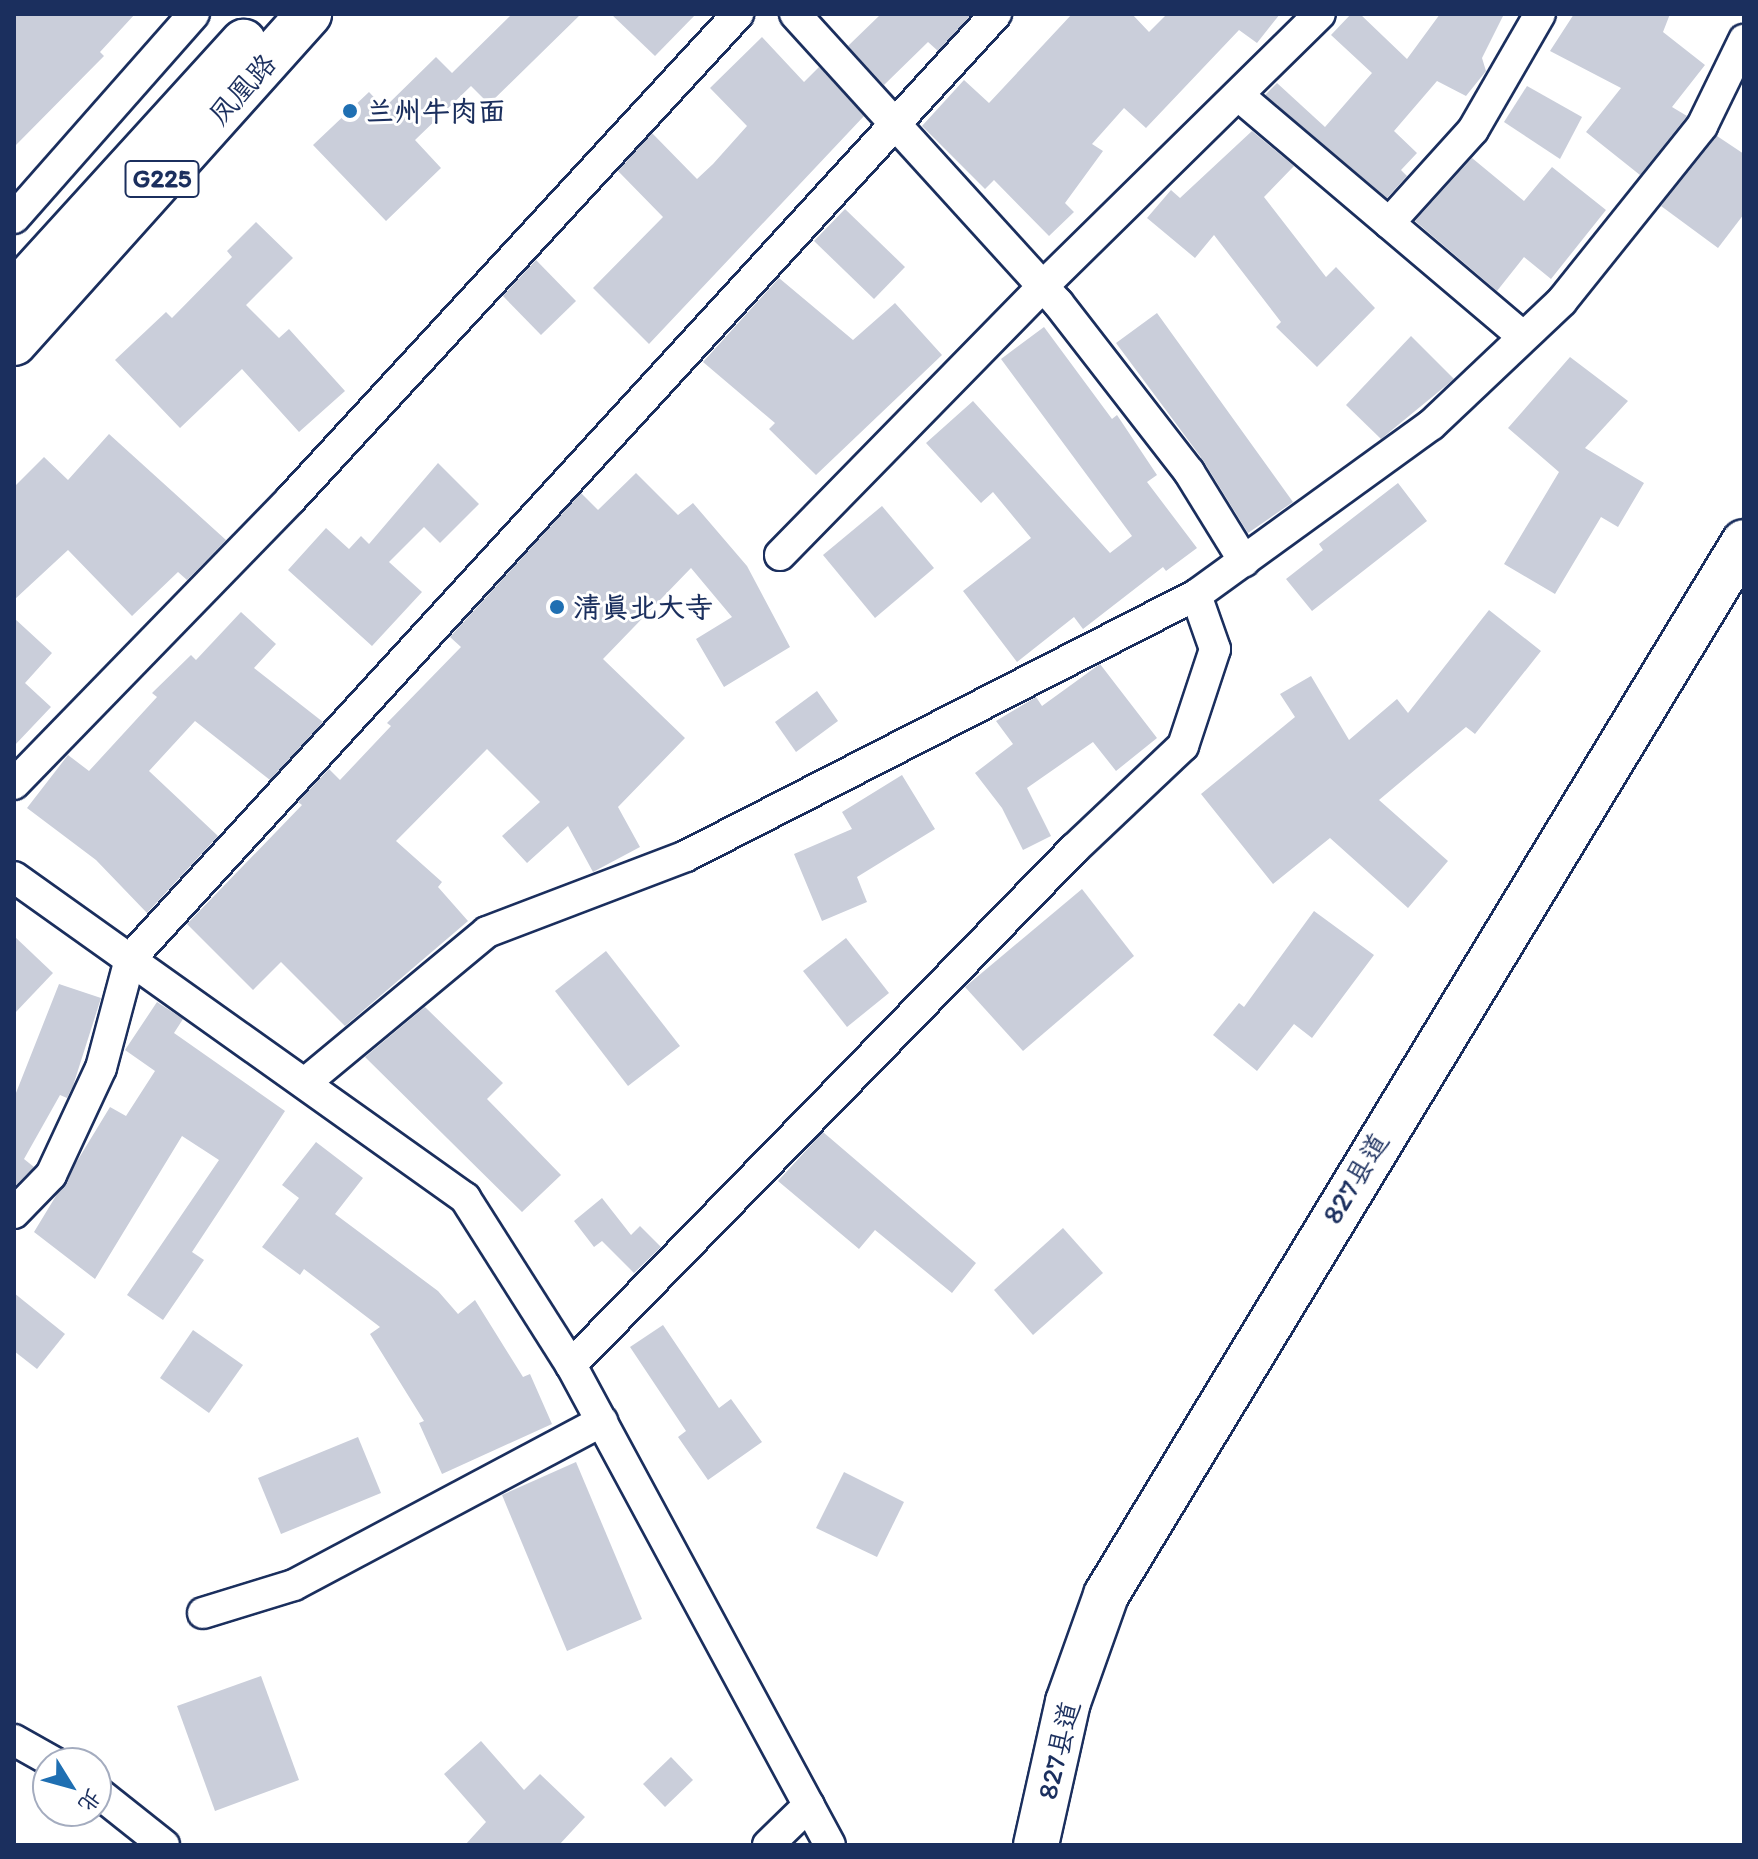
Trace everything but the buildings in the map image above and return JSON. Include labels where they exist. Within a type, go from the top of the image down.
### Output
[{"type":"main road","name":"凤凰路","points":[[14,294],[269,14]]},
{"type":"main road","name":"凤凰路","points":[[14,343],[309,14]]},
{"type":"main road","name":"827县道","points":[[1036,1845],[1068,1702],[1113,1581],[1744,542]]},
{"type":"street","points":[[14,218],[194,14]]},
{"type":"street","points":[[14,784],[291,499],[738,14]]},
{"type":"street","points":[[795,14],[1043,286],[1189,472],[1244,561]]},
{"type":"street","points":[[14,1213],[51,1175],[101,1068],[130,959],[996,14]]},
{"type":"street","points":[[780,555],[1043,286],[1320,14]]},
{"type":"street","points":[[1389,223],[1473,130],[1540,14]]},
{"type":"street","points":[[305,1083],[487,932],[686,856],[1196,595],[1244,561],[1431,425],[1562,301],[1702,126],[1744,40]]},
{"type":"street","points":[[1238,95],[1523,337]]},
{"type":"street","points":[[571,1365],[1074,849],[1183,746],[1215,649],[1196,595]]},
{"type":"street","points":[[14,877],[465,1198],[571,1365],[830,1845]]},
{"type":"street","points":[[203,1613],[294,1585],[602,1421]]},
{"type":"street","points":[[14,1740],[32,1750]]},
{"type":"street","points":[[112,1804],[164,1845]]},
{"type":"street","points":[[768,1845],[809,1805]]},
{"type":"place","name":"兰州牛肉面","points":[[350,111]]},
{"type":"place","name":"清真北大寺","points":[[557,607]]}]
